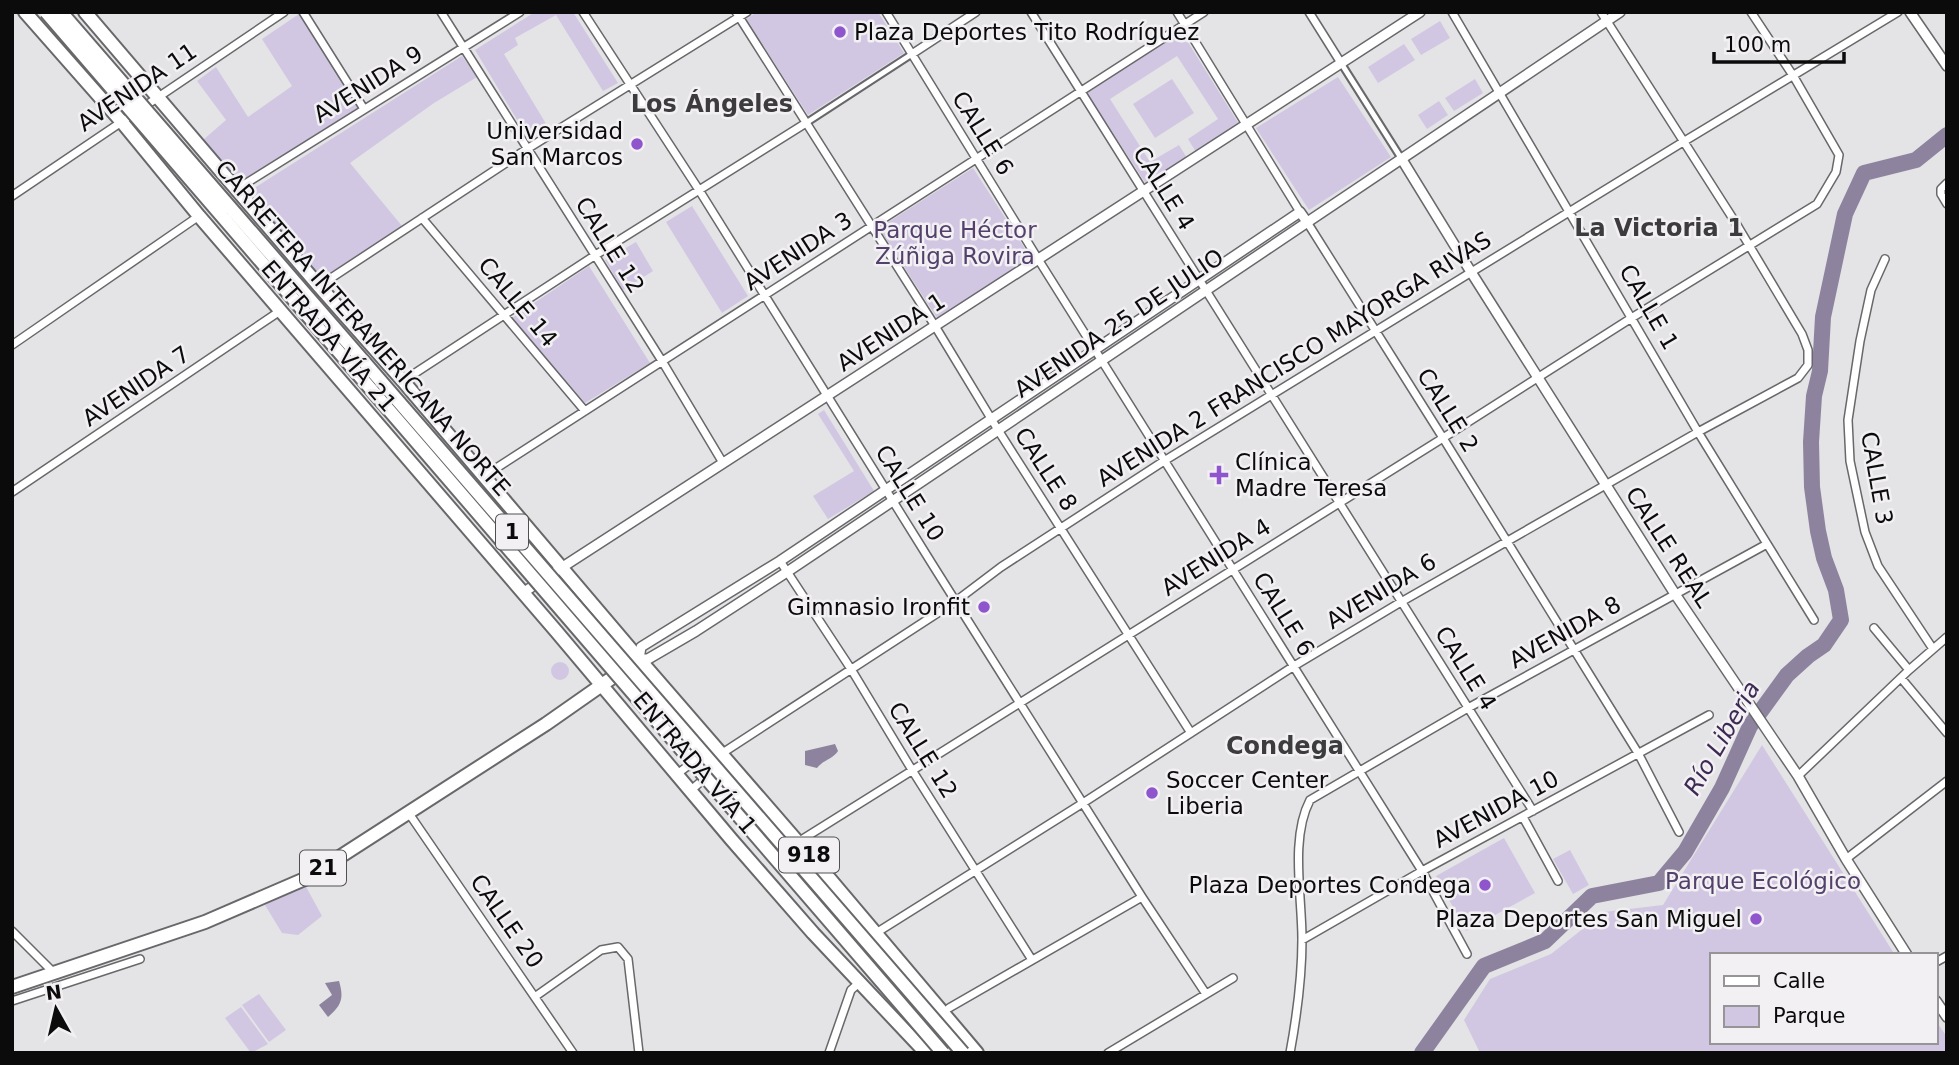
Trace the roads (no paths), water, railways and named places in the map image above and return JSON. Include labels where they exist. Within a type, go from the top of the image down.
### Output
[{"type":"main road","name":"ENTRADA VÍA 21","points":[[25,12],[602,686]]},
{"type":"main road","name":"CARRETERA INTERAMERICANA NORTE","points":[[46,12],[943,1053]]},
{"type":"main road","name":"CARRETERA INTERAMERICANA NORTE","points":[[61,12],[963,1053]]},
{"type":"main road","name":"ENTRADA VÍA 1","points":[[85,12],[639,659]]},
{"type":"main road","name":"AVENIDA 25 DE JULIO","points":[[602,686],[639,659]]},
{"type":"main road","name":"918","points":[[639,659],[977,1053]]},
{"type":"main road","name":"ENTRADA VÍA 1","points":[[602,686],[690,792],[859,984],[926,1053]]},
{"type":"main road","name":"21","points":[[12,987],[205,922],[307,878],[602,686]]},
{"type":"street","name":"AVENIDA 11","points":[[12,196],[284,12]]},
{"type":"street","points":[[303,12],[364,109]]},
{"type":"street","name":"CALLE 12","points":[[441,12],[662,361],[723,463]]},
{"type":"street","name":"AVENIDA 9","points":[[237,189],[520,12]]},
{"type":"street","name":"CALLE 10","points":[[583,12],[699,190],[892,501],[1206,994]]},
{"type":"street","points":[[318,286],[527,149],[738,15],[747,12]]},
{"type":"street","name":"CALLE 6","points":[[886,12],[1038,260],[1422,870],[1467,954]]},
{"type":"street","points":[[403,381],[976,12]]},
{"type":"street","name":"CALLE 4","points":[[1031,12],[1533,811]]},
{"type":"street","name":"CALLE 2","points":[[1177,12],[1637,753],[1679,832]]},
{"type":"street","name":"AVENIDA 3","points":[[484,476],[1204,12]]},
{"type":"street","points":[[1310,12],[1401,158]]},
{"type":"street","name":"AVENIDA 1","points":[[524,592],[1420,12]]},
{"type":"street","name":"CALLE 1","points":[[1452,12],[1698,432],[1814,620]]},
{"type":"street","name":"AVENIDA 25 DE JULIO","points":[[1300,212],[780,561],[641,648],[639,659],[648,659],[696,631],[787,572],[1500,92],[1603,17],[1620,12]]},
{"type":"street","points":[[1751,12],[1794,77]]},
{"type":"street","name":"AVENIDA 2 FRANCISCO MAYORGA RIVAS","points":[[721,754],[1164,461],[1898,12]]},
{"type":"street","points":[[1910,12],[1947,65]]},
{"type":"street","name":"CALLE 8","points":[[738,15],[1191,733]]},
{"type":"street","points":[[1603,17],[1750,246]]},
{"type":"street","name":"AVENIDA 4","points":[[798,842],[1817,204],[1836,172],[1839,161],[1837,149],[1794,77]]},
{"type":"street","name":"CALLE REAL","points":[[1401,158],[1675,594],[1798,776],[1846,859],[1906,953]]},
{"type":"street","points":[[1944,186],[1947,204]]},
{"type":"street","points":[[12,345],[199,216]]},
{"type":"street","name":"CALLE 14","points":[[422,218],[585,411]]},
{"type":"street","name":"AVENIDA 6","points":[[876,933],[1294,666],[1401,601],[1798,378],[1808,365],[1808,350],[1802,334],[1750,246]]},
{"type":"street","name":"CALLE 3","points":[[1885,258],[1871,290],[1860,341],[1848,420],[1850,461],[1865,532],[1878,566],[1933,649]]},
{"type":"street","name":"AVENIDA 7","points":[[12,492],[280,312]]},
{"type":"street","name":"AVENIDA 8","points":[[1302,940],[1299,858],[1304,811],[1310,800],[1573,649],[1767,544]]},
{"type":"street","name":"CALLE 12","points":[[780,561],[1032,960]]},
{"type":"street","points":[[1874,628],[1909,670]]},
{"type":"street","points":[[1798,776],[1947,637]]},
{"type":"street","points":[[1901,678],[1947,733]]},
{"type":"street","name":"AVENIDA 10","points":[[1302,940],[1422,870],[1709,715]]},
{"type":"street","points":[[676,775],[707,751],[721,754],[720,765],[690,792]]},
{"type":"street","points":[[1846,859],[1947,781]]},
{"type":"street","name":"CALLE 20","points":[[408,812],[573,1053]]},
{"type":"street","points":[[1523,817],[1558,881]]},
{"type":"street","points":[[949,1008],[1142,897]]},
{"type":"street","points":[[12,931],[54,974]]},
{"type":"street","points":[[1290,1053],[1299,1001],[1302,940]]},
{"type":"street","points":[[536,996],[601,950],[618,947],[628,959],[639,1053]]},
{"type":"street","points":[[12,1001],[140,959]]},
{"type":"street","points":[[1108,1053],[1233,978]]},
{"type":"street","points":[[829,1053],[851,990],[859,984]]},
{"type":"waterway","name":"Río Liberia","points":[[1422,1053],[1484,966],[1545,941],[1592,896],[1659,883],[1685,852],[1722,788],[1750,726],[1787,675],[1824,645],[1841,620],[1836,590],[1824,558],[1818,531],[1812,487],[1811,442],[1814,396],[1820,371],[1823,317],[1845,214],[1864,173],[1916,160],[1947,135]]},
{"type":"place","name":"Plaza Deportes Tito Rodríguez","points":[[840,32]]},
{"type":"place","name":"Universidad San Marcos","points":[[637,144]]},
{"type":"place","name":"Clínica Madre Teresa","points":[[1219,475]]},
{"type":"place","name":"Gimnasio Ironfit","points":[[984,607]]},
{"type":"place","name":"Soccer Center Liberia","points":[[1152,793]]},
{"type":"place","name":"Plaza Deportes Condega","points":[[1485,885]]},
{"type":"place","name":"Plaza Deportes San Miguel","points":[[1756,919]]},
{"type":"district","name":"Los Ángeles","points":[[712,104]]},
{"type":"district","name":"La Victoria 1","points":[[1659,228]]},
{"type":"district","name":"Condega","points":[[1285,746]]},
{"type":"park label","name":"Parque Héctor Zúñiga Rovira","points":[[955,243]]},
{"type":"park label","name":"Parque Ecológico","points":[[1763,881]]}]
